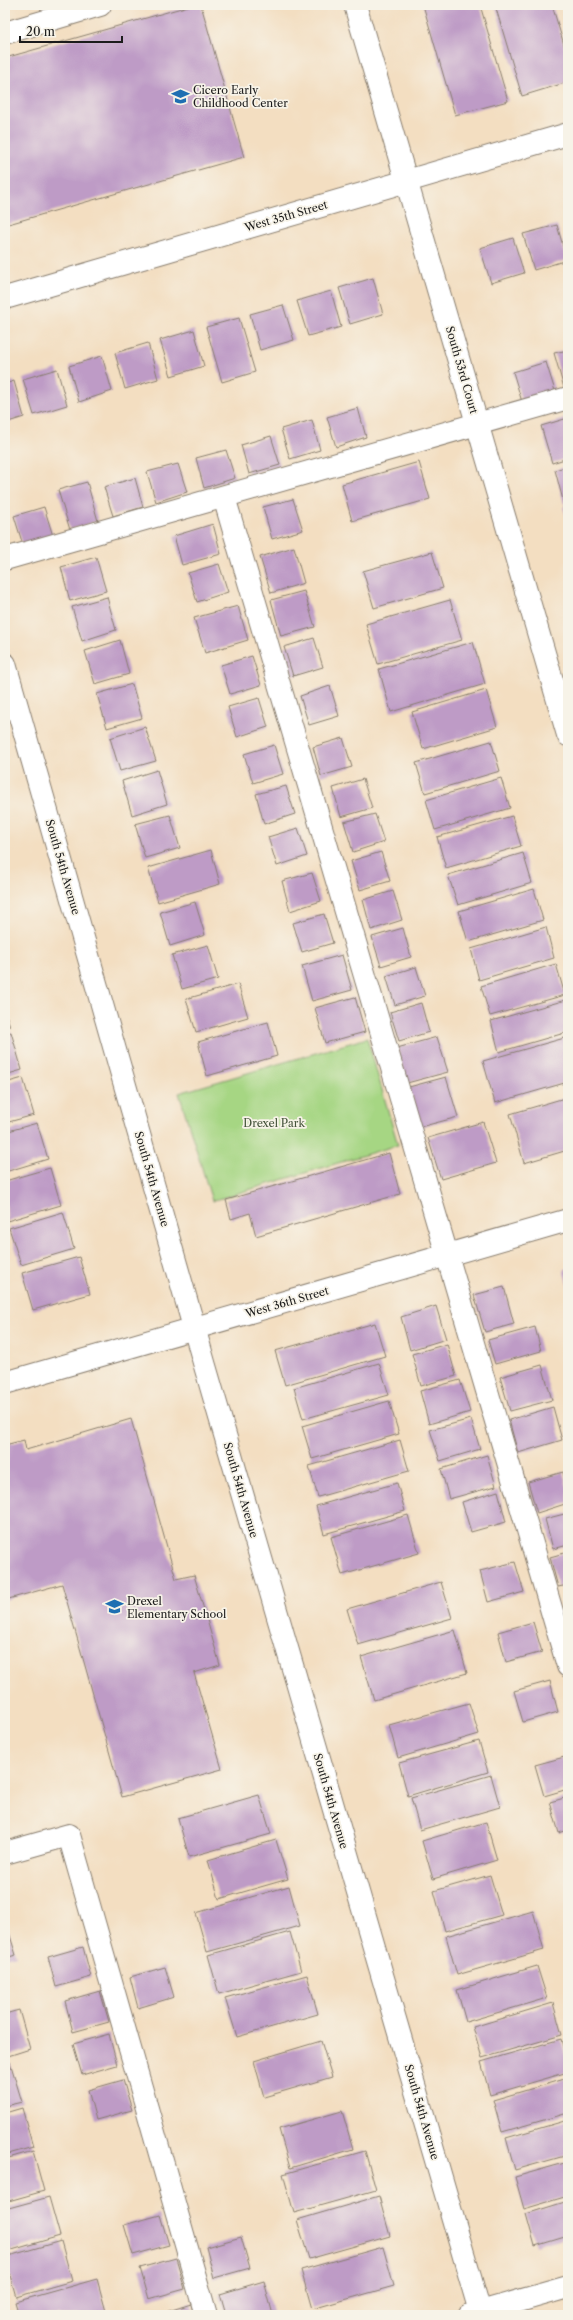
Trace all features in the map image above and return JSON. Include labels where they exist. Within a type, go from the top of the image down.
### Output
[{"type":"street","name":"South 53rd Court","points":[[355,5],[568,735]]},
{"type":"street","points":[[5,33],[86,7]]},
{"type":"street","name":"West 35th Street","points":[[5,298],[568,134]]},
{"type":"street","points":[[5,559],[568,398]]},
{"type":"street","points":[[224,497],[449,1255],[568,1666]]},
{"type":"street","name":"South 54th Avenue","points":[[5,664],[477,2314]]},
{"type":"street","name":"West 36th Street","points":[[5,1383],[568,1220]]},
{"type":"street","points":[[5,1853],[69,1835],[206,2315]]},
{"type":"street","points":[[477,2314],[568,2287]]},
{"type":"green space","name":"Drexel Park","points":[[367,1038],[398,1145],[212,1201],[179,1093]]},
{"type":"building","points":[[192,5],[201,5],[244,157],[5,225],[5,58]]},
{"type":"building","points":[[423,5],[480,5],[508,101],[455,115]]},
{"type":"building","points":[[495,5],[552,5],[568,58],[568,82],[522,96]]},
{"type":"building","points":[[557,225],[567,260],[534,270],[523,234]]},
{"type":"building","points":[[513,238],[524,273],[491,283],[480,248]]},
{"type":"building","points":[[373,278],[383,314],[350,324],[339,288]]},
{"type":"building","points":[[331,291],[341,327],[308,336],[297,301]]},
{"type":"building","points":[[283,305],[294,340],[260,350],[250,314]]},
{"type":"building","points":[[239,318],[255,372],[222,382],[206,327]]},
{"type":"building","points":[[194,330],[204,366],[171,376],[160,340]]},
{"type":"building","points":[[148,343],[158,379],[125,389],[115,353]]},
{"type":"building","points":[[568,350],[568,387],[564,388],[554,353]]},
{"type":"building","points":[[102,356],[112,391],[79,402],[69,366]]},
{"type":"building","points":[[546,362],[555,391],[522,402],[513,372]]},
{"type":"building","points":[[57,369],[67,405],[34,415],[23,379]]},
{"type":"building","points":[[14,381],[24,417],[5,423],[5,384]]},
{"type":"building","points":[[358,408],[366,437],[336,447],[327,417]]},
{"type":"building","points":[[568,418],[568,458],[552,463],[541,426]]},
{"type":"building","points":[[312,420],[320,450],[290,459],[281,429]]},
{"type":"building","points":[[271,436],[280,465],[249,474],[241,445]]},
{"type":"building","points":[[226,450],[235,478],[204,488],[196,458]]},
{"type":"building","points":[[419,462],[430,499],[352,521],[342,484]]},
{"type":"building","points":[[178,464],[187,492],[156,502],[147,472]]},
{"type":"building","points":[[568,466],[568,503],[564,504],[555,470]]},
{"type":"building","points":[[135,478],[143,507],[113,516],[104,487]]},
{"type":"building","points":[[87,482],[98,521],[70,530],[58,490]]},
{"type":"building","points":[[293,499],[303,530],[272,539],[263,507]]},
{"type":"building","points":[[568,505],[568,522],[563,507]]},
{"type":"building","points":[[44,507],[53,536],[23,545],[14,516]]},
{"type":"building","points":[[213,524],[221,554],[182,565],[174,536]]},
{"type":"building","points":[[294,547],[304,583],[271,593],[260,557]]},
{"type":"building","points":[[432,552],[443,588],[374,608],[363,571]]},
{"type":"building","points":[[96,557],[106,591],[70,601],[61,567]]},
{"type":"building","points":[[219,564],[228,592],[197,602],[188,573]]},
{"type":"building","points":[[304,591],[315,627],[281,636],[271,600]]},
{"type":"building","points":[[107,597],[116,630],[82,641],[72,607]]},
{"type":"building","points":[[450,600],[462,640],[378,664],[366,624]]},
{"type":"building","points":[[238,606],[248,640],[205,653],[194,618]]},
{"type":"building","points":[[314,638],[323,667],[293,676],[284,647]]},
{"type":"building","points":[[120,640],[129,674],[95,684],[85,651]]},
{"type":"building","points":[[473,642],[485,684],[391,712],[379,669]]},
{"type":"building","points":[[252,656],[261,685],[230,694],[221,665]]},
{"type":"building","points":[[132,684],[142,718],[107,728],[97,694]]},
{"type":"building","points":[[330,686],[339,716],[309,725],[300,696]]},
{"type":"building","points":[[486,690],[497,727],[423,749],[412,712]]},
{"type":"building","points":[[259,698],[268,727],[237,737],[228,707]]},
{"type":"building","points":[[145,727],[156,761],[120,771],[110,738]]},
{"type":"building","points":[[343,738],[352,767],[321,776],[313,747]]},
{"type":"building","points":[[491,741],[500,771],[425,793],[416,763]]},
{"type":"building","points":[[274,745],[283,774],[253,783],[244,754]]},
{"type":"building","points":[[157,770],[167,804],[132,815],[122,781]]},
{"type":"building","points":[[501,778],[510,808],[435,830],[426,800]]},
{"type":"building","points":[[363,779],[372,808],[341,817],[333,788]]},
{"type":"building","points":[[286,786],[295,814],[264,824],[256,794]]},
{"type":"building","points":[[375,814],[384,842],[353,852],[344,822]]},
{"type":"building","points":[[170,815],[180,848],[145,858],[135,824]]},
{"type":"building","points":[[512,816],[521,846],[446,868],[437,837]]},
{"type":"building","points":[[298,828],[307,856],[277,866],[268,837]]},
{"type":"building","points":[[211,850],[220,884],[158,902],[148,868]]},
{"type":"building","points":[[381,852],[390,881],[360,890],[351,861]]},
{"type":"building","points":[[523,853],[532,883],[458,905],[448,875]]},
{"type":"building","points":[[312,873],[321,901],[290,911],[282,881]]},
{"type":"building","points":[[534,889],[543,920],[468,942],[459,911]]},
{"type":"building","points":[[393,891],[402,920],[371,930],[363,900]]},
{"type":"building","points":[[195,902],[205,935],[170,946],[160,912]]},
{"type":"building","points":[[324,914],[333,943],[302,952],[293,923]]},
{"type":"building","points":[[546,927],[554,958],[479,980],[471,949]]},
{"type":"building","points":[[403,928],[411,957],[381,966],[372,937]]},
{"type":"building","points":[[208,945],[218,979],[182,989],[172,955]]},
{"type":"building","points":[[342,955],[352,990],[312,1001],[302,966]]},
{"type":"building","points":[[556,964],[565,995],[490,1016],[481,986]]},
{"type":"building","points":[[416,967],[425,996],[395,1005],[386,976]]},
{"type":"building","points":[[238,984],[248,1017],[196,1032],[186,999]]},
{"type":"building","points":[[355,997],[365,1032],[325,1043],[315,1008]]},
{"type":"building","points":[[566,1000],[568,1007],[568,1032],[499,1052],[491,1021]]},
{"type":"building","points":[[421,1003],[429,1032],[399,1041],[390,1012]]},
{"type":"building","points":[[5,1012],[10,1026],[5,1027]]},
{"type":"building","points":[[268,1022],[277,1056],[207,1076],[198,1042]]},
{"type":"building","points":[[11,1032],[22,1070],[5,1075],[5,1034]]},
{"type":"building","points":[[437,1037],[448,1072],[407,1083],[397,1048]]},
{"type":"building","points":[[568,1037],[568,1082],[495,1103],[483,1061]]},
{"type":"building","points":[[446,1077],[458,1117],[420,1127],[409,1087]]},
{"type":"building","points":[[23,1078],[34,1115],[5,1123],[5,1083]]},
{"type":"building","points":[[568,1097],[568,1150],[524,1163],[510,1114]]},
{"type":"building","points":[[483,1122],[496,1163],[441,1179],[428,1138]]},
{"type":"building","points":[[37,1123],[48,1159],[5,1172],[5,1132]]},
{"type":"building","points":[[389,1153],[400,1194],[256,1236],[250,1213],[231,1219],[226,1200]]},
{"type":"building","points":[[50,1168],[61,1205],[7,1221],[5,1181]]},
{"type":"building","points":[[63,1212],[74,1249],[21,1265],[9,1228]]},
{"type":"building","points":[[79,1257],[90,1294],[33,1310],[22,1273]]},
{"type":"building","points":[[568,1268],[568,1286],[563,1270]]},
{"type":"building","points":[[504,1287],[514,1324],[485,1332],[474,1295]]},
{"type":"building","points":[[436,1306],[446,1339],[410,1350],[401,1317]]},
{"type":"building","points":[[375,1323],[385,1356],[285,1385],[275,1351]]},
{"type":"building","points":[[535,1327],[541,1351],[495,1364],[488,1340]]},
{"type":"building","points":[[447,1344],[456,1376],[421,1386],[412,1354]]},
{"type":"building","points":[[379,1363],[389,1395],[303,1419],[294,1388]]},
{"type":"building","points":[[542,1365],[552,1400],[510,1411],[500,1377]]},
{"type":"building","points":[[460,1380],[470,1412],[429,1424],[420,1391]]},
{"type":"building","points":[[389,1401],[399,1434],[312,1459],[302,1426]]},
{"type":"building","points":[[553,1407],[562,1440],[518,1453],[509,1420]]},
{"type":"building","points":[[131,1419],[176,1579],[194,1575],[220,1665],[194,1673],[222,1769],[122,1797],[62,1584],[5,1600],[5,1445],[24,1440],[26,1450]]},
{"type":"building","points":[[471,1419],[480,1449],[440,1461],[430,1430]]},
{"type":"building","points":[[400,1440],[409,1471],[318,1497],[309,1466]]},
{"type":"building","points":[[487,1455],[496,1486],[449,1499],[441,1469]]},
{"type":"building","points":[[563,1472],[568,1489],[568,1503],[537,1513],[528,1482]]},
{"type":"building","points":[[397,1483],[405,1511],[324,1534],[316,1506]]},
{"type":"building","points":[[498,1491],[506,1522],[471,1532],[462,1502]]},
{"type":"building","points":[[568,1513],[568,1545],[553,1549],[545,1519]]},
{"type":"building","points":[[408,1515],[419,1553],[342,1575],[331,1537]]},
{"type":"building","points":[[568,1552],[568,1585],[558,1587],[550,1557]]},
{"type":"building","points":[[515,1562],[524,1592],[488,1602],[480,1571]]},
{"type":"building","points":[[441,1582],[452,1618],[358,1645],[347,1609]]},
{"type":"building","points":[[533,1622],[542,1652],[506,1662],[498,1632]]},
{"type":"building","points":[[455,1630],[467,1673],[374,1700],[361,1657]]},
{"type":"building","points":[[550,1681],[558,1712],[523,1722],[514,1691]]},
{"type":"building","points":[[469,1703],[479,1734],[398,1758],[389,1725]]},
{"type":"building","points":[[479,1741],[488,1772],[408,1796],[399,1763]]},
{"type":"building","points":[[568,1756],[568,1789],[544,1796],[535,1765]]},
{"type":"building","points":[[491,1775],[500,1807],[420,1830],[411,1798]]},
{"type":"building","points":[[259,1795],[271,1834],[189,1857],[178,1818]]},
{"type":"building","points":[[568,1797],[568,1830],[559,1833],[550,1802]]},
{"type":"building","points":[[486,1822],[497,1860],[433,1879],[422,1841]]},
{"type":"building","points":[[276,1840],[288,1879],[219,1899],[208,1860]]},
{"type":"building","points":[[568,1854],[568,1867],[564,1855]]},
{"type":"building","points":[[490,1875],[502,1915],[445,1931],[434,1891]]},
{"type":"building","points":[[289,1886],[300,1926],[207,1952],[196,1913]]},
{"type":"building","points":[[533,1911],[544,1950],[457,1975],[446,1936]]},
{"type":"building","points":[[5,1920],[16,1955],[5,1958]]},
{"type":"building","points":[[290,1932],[301,1971],[219,1994],[208,1955]]},
{"type":"building","points":[[83,1947],[91,1977],[56,1987],[48,1957]]},
{"type":"building","points":[[537,1966],[547,1998],[466,2022],[457,1990]]},
{"type":"building","points":[[165,1967],[174,1997],[138,2008],[130,1977]]},
{"type":"building","points":[[307,1975],[318,2014],[237,2037],[225,1998]]},
{"type":"building","points":[[100,1991],[109,2022],[73,2032],[65,2001]]},
{"type":"building","points":[[553,2003],[562,2035],[482,2058],[473,2027]]},
{"type":"building","points":[[19,2010],[30,2049],[5,2057],[5,2014]]},
{"type":"building","points":[[109,2034],[117,2065],[82,2075],[73,2044]]},
{"type":"building","points":[[561,2039],[568,2064],[568,2072],[490,2095],[481,2062]]},
{"type":"building","points":[[321,2041],[332,2077],[264,2097],[254,2061]]},
{"type":"building","points":[[10,2062],[22,2102],[5,2106],[5,2064]]},
{"type":"building","points":[[568,2078],[568,2113],[502,2132],[493,2100]]},
{"type":"building","points":[[123,2080],[132,2110],[96,2120],[88,2090]]},
{"type":"building","points":[[22,2108],[33,2147],[5,2155],[5,2113]]},
{"type":"building","points":[[342,2111],[353,2149],[290,2168],[279,2129]]},
{"type":"building","points":[[568,2120],[568,2155],[515,2170],[506,2138]]},
{"type":"building","points":[[33,2151],[44,2191],[5,2202],[5,2159]]},
{"type":"building","points":[[365,2151],[376,2190],[294,2213],[283,2174]]},
{"type":"building","points":[[568,2162],[568,2196],[524,2209],[515,2177]]},
{"type":"building","points":[[379,2196],[390,2236],[309,2259],[297,2220]]},
{"type":"building","points":[[49,2197],[60,2236],[5,2252],[5,2209]]},
{"type":"building","points":[[568,2201],[568,2236],[535,2246],[526,2214]]},
{"type":"building","points":[[160,2215],[169,2245],[133,2255],[124,2225]]},
{"type":"building","points":[[241,2237],[250,2268],[214,2278],[206,2247]]},
{"type":"building","points":[[61,2241],[72,2281],[16,2297],[5,2257]]},
{"type":"building","points":[[383,2247],[394,2286],[312,2309],[301,2270]]},
{"type":"building","points":[[176,2258],[185,2289],[149,2299],[140,2268]]},
{"type":"building","points":[[97,2279],[107,2315],[19,2315],[15,2302]]},
{"type":"building","points":[[264,2281],[273,2315],[226,2315],[220,2294]]},
{"type":"building","points":[[191,2304],[194,2315],[156,2315]]},
{"type":"place","name":"Cicero Early Childhood Center","points":[[180,96]]},
{"type":"place","name":"Drexel Elementary School","points":[[114,1607]]}]
